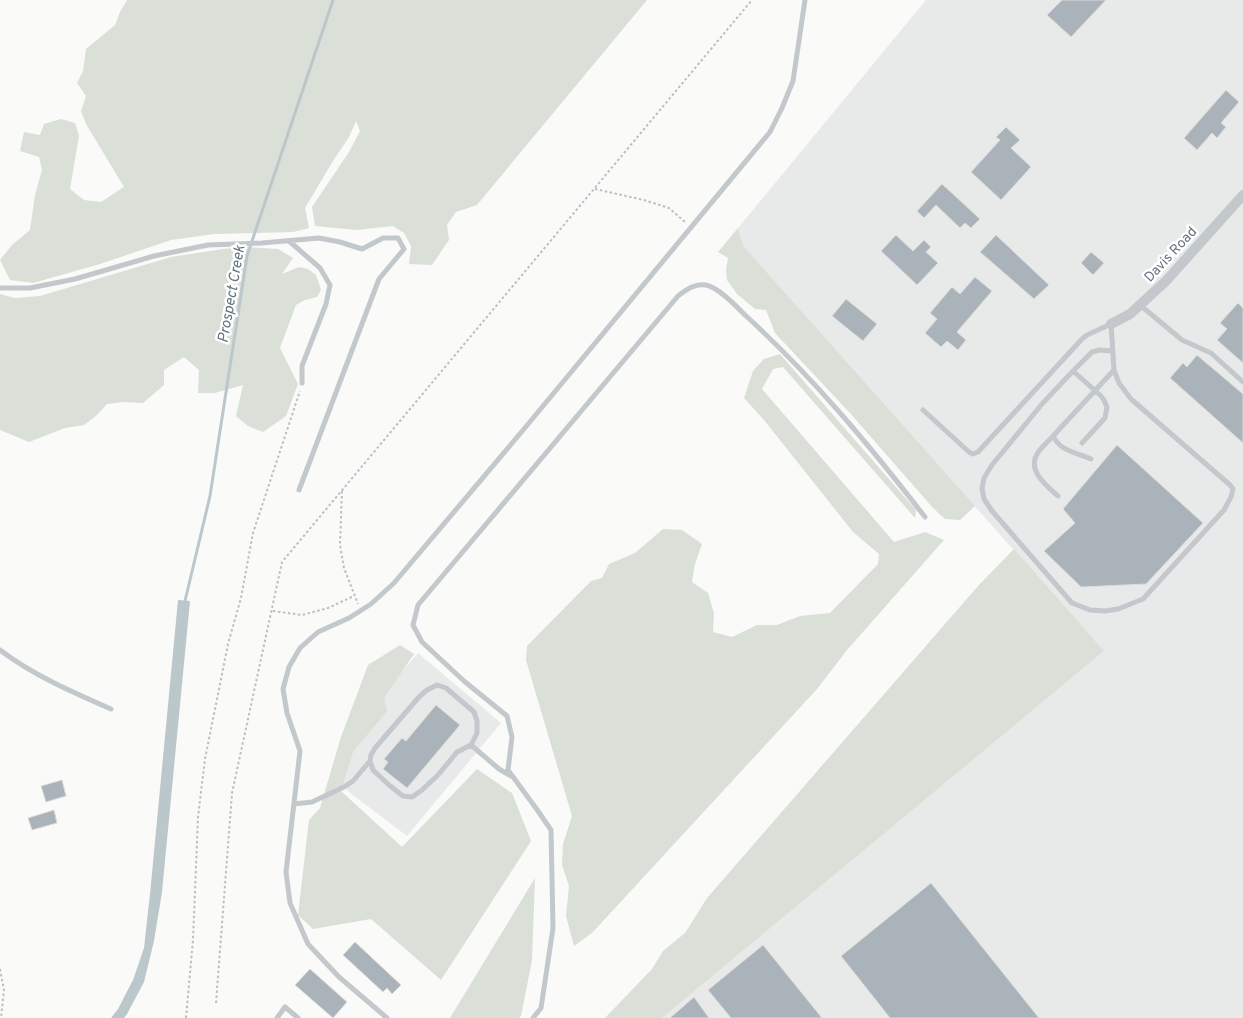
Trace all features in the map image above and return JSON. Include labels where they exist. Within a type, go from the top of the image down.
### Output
[{"type":"street","name":"Davis Road","points":[[1111,324],[1130,314],[1166,281],[1243,195]]},
{"type":"lane","points":[[387,1018],[340,977],[308,944],[290,902],[286,872],[300,751],[287,713],[283,689],[289,667],[300,648],[318,632],[349,618],[371,604],[394,583],[770,132],[793,80],[805,0]]},
{"type":"lane","points":[[0,288],[30,288],[75,279],[154,256],[208,246],[319,238],[362,249],[383,238],[398,238],[404,250],[379,279],[298,490]]},
{"type":"lane","points":[[289,240],[320,268],[330,285],[326,304],[302,366],[302,383]]},
{"type":"lane","points":[[533,1018],[541,1008],[553,928],[551,830],[508,770],[512,737],[507,716],[464,681],[422,642],[413,625],[418,604],[678,296],[691,287],[705,284],[721,293],[809,378],[925,517]]},
{"type":"lane","points":[[1139,305],[1182,340],[1211,353],[1243,382]]},
{"type":"lane","points":[[922,410],[969,452],[973,454],[978,452],[1082,339],[1111,324],[1113,351],[1114,370],[1119,383],[1131,399],[1233,489],[1224,510],[1143,599],[1118,610],[1090,610],[1072,603],[992,511],[984,498],[982,488],[984,478],[992,465],[1042,404],[1073,371],[1092,352],[1099,350],[1113,351]]},
{"type":"lane","points":[[1058,496],[1042,482],[1036,471],[1035,462],[1037,454],[1114,370]]},
{"type":"lane","points":[[1073,371],[1104,400],[1107,407],[1105,418],[1082,443]]},
{"type":"lane","points":[[1053,436],[1062,448],[1091,459]]},
{"type":"lane","points":[[0,650],[16,662],[47,679],[111,709]]},
{"type":"lane","points":[[437,685],[446,688],[474,712],[477,721],[477,733],[470,745],[457,752],[438,775],[412,797],[403,796],[390,785],[373,770],[370,761],[375,748],[418,697],[437,685]]},
{"type":"lane","points":[[470,745],[499,768],[514,777]]},
{"type":"lane","points":[[294,804],[312,802],[344,787],[353,781],[370,761]]},
{"type":"lane","points":[[277,1018],[285,1007],[298,1018]]},
{"type":"path","points":[[216,1003],[232,793],[282,562],[752,0]]},
{"type":"path","points":[[595,189],[644,200],[669,208],[691,228]]},
{"type":"path","points":[[186,1018],[193,940],[198,817],[205,758],[228,644],[241,598],[253,532],[302,383]]},
{"type":"path","points":[[342,491],[340,546],[344,568],[361,610]]},
{"type":"path","points":[[272,611],[302,615],[328,608],[354,596]]},
{"type":"path","points":[[0,969],[4,990],[1,1018]]},
{"type":"shaded area","points":[[127,0],[647,0],[477,205],[456,212],[447,225],[449,240],[432,265],[409,264],[411,246],[404,233],[393,226],[357,230],[315,226],[312,207],[349,152],[360,131],[356,121],[349,137],[305,208],[309,228],[293,232],[214,234],[171,240],[100,264],[33,283],[10,280],[0,260],[12,245],[30,230],[35,195],[42,170],[39,157],[20,151],[24,132],[40,135],[44,124],[61,119],[75,123],[79,136],[70,189],[84,200],[101,202],[124,187],[86,124],[81,111],[86,96],[77,83],[83,71],[86,49],[115,25]]},
{"type":"shaded area","points":[[926,0],[1243,0],[1243,1018],[662,1018],[1104,651],[742,246],[738,228]]},
{"type":"shaded area","points":[[738,228],[743,246],[975,506],[960,520],[945,519],[933,508],[850,413],[775,333],[766,310],[755,309],[737,294],[727,280],[728,258],[718,252]]},
{"type":"shaded area","points":[[246,247],[278,249],[293,258],[282,274],[299,267],[308,269],[316,275],[321,290],[317,297],[296,305],[280,348],[298,384],[286,416],[263,432],[248,426],[236,416],[243,385],[215,393],[198,393],[199,370],[184,357],[164,370],[164,385],[143,403],[124,402],[107,404],[84,425],[65,428],[29,442],[0,430],[0,294],[15,298],[40,296],[171,257]]},
{"type":"shaded area","points":[[780,354],[916,510],[915,518],[783,367],[773,369],[762,389],[894,542],[925,532],[944,540],[847,650],[817,689],[592,933],[574,946],[566,916],[569,886],[562,865],[563,844],[572,816],[526,660],[527,646],[591,581],[602,578],[609,564],[635,553],[663,529],[682,530],[702,544],[695,564],[692,582],[708,593],[714,613],[713,632],[732,637],[757,625],[777,625],[800,616],[830,613],[878,564],[879,554],[853,532],[764,420],[744,398],[753,371],[764,359]]},
{"type":"shaded area","points":[[1014,549],[1104,651],[662,1018],[605,1018],[652,969],[663,951],[685,933],[707,898],[978,586]]},
{"type":"shaded area","points":[[178,600],[190,601],[162,892],[154,941],[144,982],[124,1018],[111,1018],[118,1009],[133,980],[144,948]]},
{"type":"shaded area","points":[[400,645],[414,654],[384,698],[387,711],[353,752],[341,791],[402,847],[477,769],[512,793],[531,841],[441,980],[371,919],[313,929],[298,915],[309,820],[320,808],[341,737],[368,665]]},
{"type":"shaded area","points":[[418,653],[501,723],[407,836],[349,792],[333,775],[374,704]]},
{"type":"shaded area","points":[[535,878],[532,960],[521,1016],[519,1018],[450,1018]]},
{"type":"building","points":[[1062,0],[1106,0],[1071,37],[1047,15]]},
{"type":"building","points":[[1226,90],[1239,102],[1221,123],[1226,127],[1217,138],[1212,133],[1197,150],[1184,138]]},
{"type":"building","points":[[1006,127],[1020,140],[1011,148],[1031,167],[1001,200],[971,172],[1000,140],[996,137]]},
{"type":"building","points":[[942,184],[980,219],[971,228],[965,223],[960,228],[936,205],[924,218],[917,211]]},
{"type":"building","points":[[896,235],[913,251],[924,240],[931,247],[926,252],[938,263],[917,285],[881,251]]},
{"type":"building","points":[[996,235],[1049,285],[1034,299],[980,252]]},
{"type":"building","points":[[1091,252],[1104,263],[1093,275],[1081,263]]},
{"type":"building","points":[[975,277],[992,291],[957,332],[966,340],[958,350],[947,341],[941,347],[925,333],[937,319],[930,313],[952,287],[960,294]]},
{"type":"building","points":[[846,299],[877,324],[863,341],[832,316]]},
{"type":"building","points":[[1238,303],[1243,308],[1243,363],[1217,340],[1227,329],[1220,323]]},
{"type":"building","points":[[1197,355],[1243,394],[1243,443],[1170,378],[1183,363],[1187,367]]},
{"type":"building","points":[[1117,445],[1203,523],[1146,584],[1081,587],[1044,551],[1075,523],[1063,509]]},
{"type":"building","points":[[436,705],[460,725],[407,788],[383,769],[388,762],[384,759],[402,738],[406,741]]},
{"type":"building","points":[[62,780],[66,796],[46,802],[41,786]]},
{"type":"building","points":[[54,810],[57,823],[32,830],[28,818]]},
{"type":"building","points":[[931,883],[1039,1018],[890,1018],[841,956]]},
{"type":"building","points":[[355,942],[401,985],[392,994],[387,988],[383,992],[343,955]]},
{"type":"building","points":[[763,945],[822,1018],[731,1018],[708,990]]},
{"type":"building","points":[[310,969],[347,1002],[333,1018],[295,985]]},
{"type":"building","points":[[694,997],[709,1018],[670,1018]]},
{"type":"waterway","name":"Prospect Creek","points":[[185,601],[210,496],[247,256],[333,0]]}]
